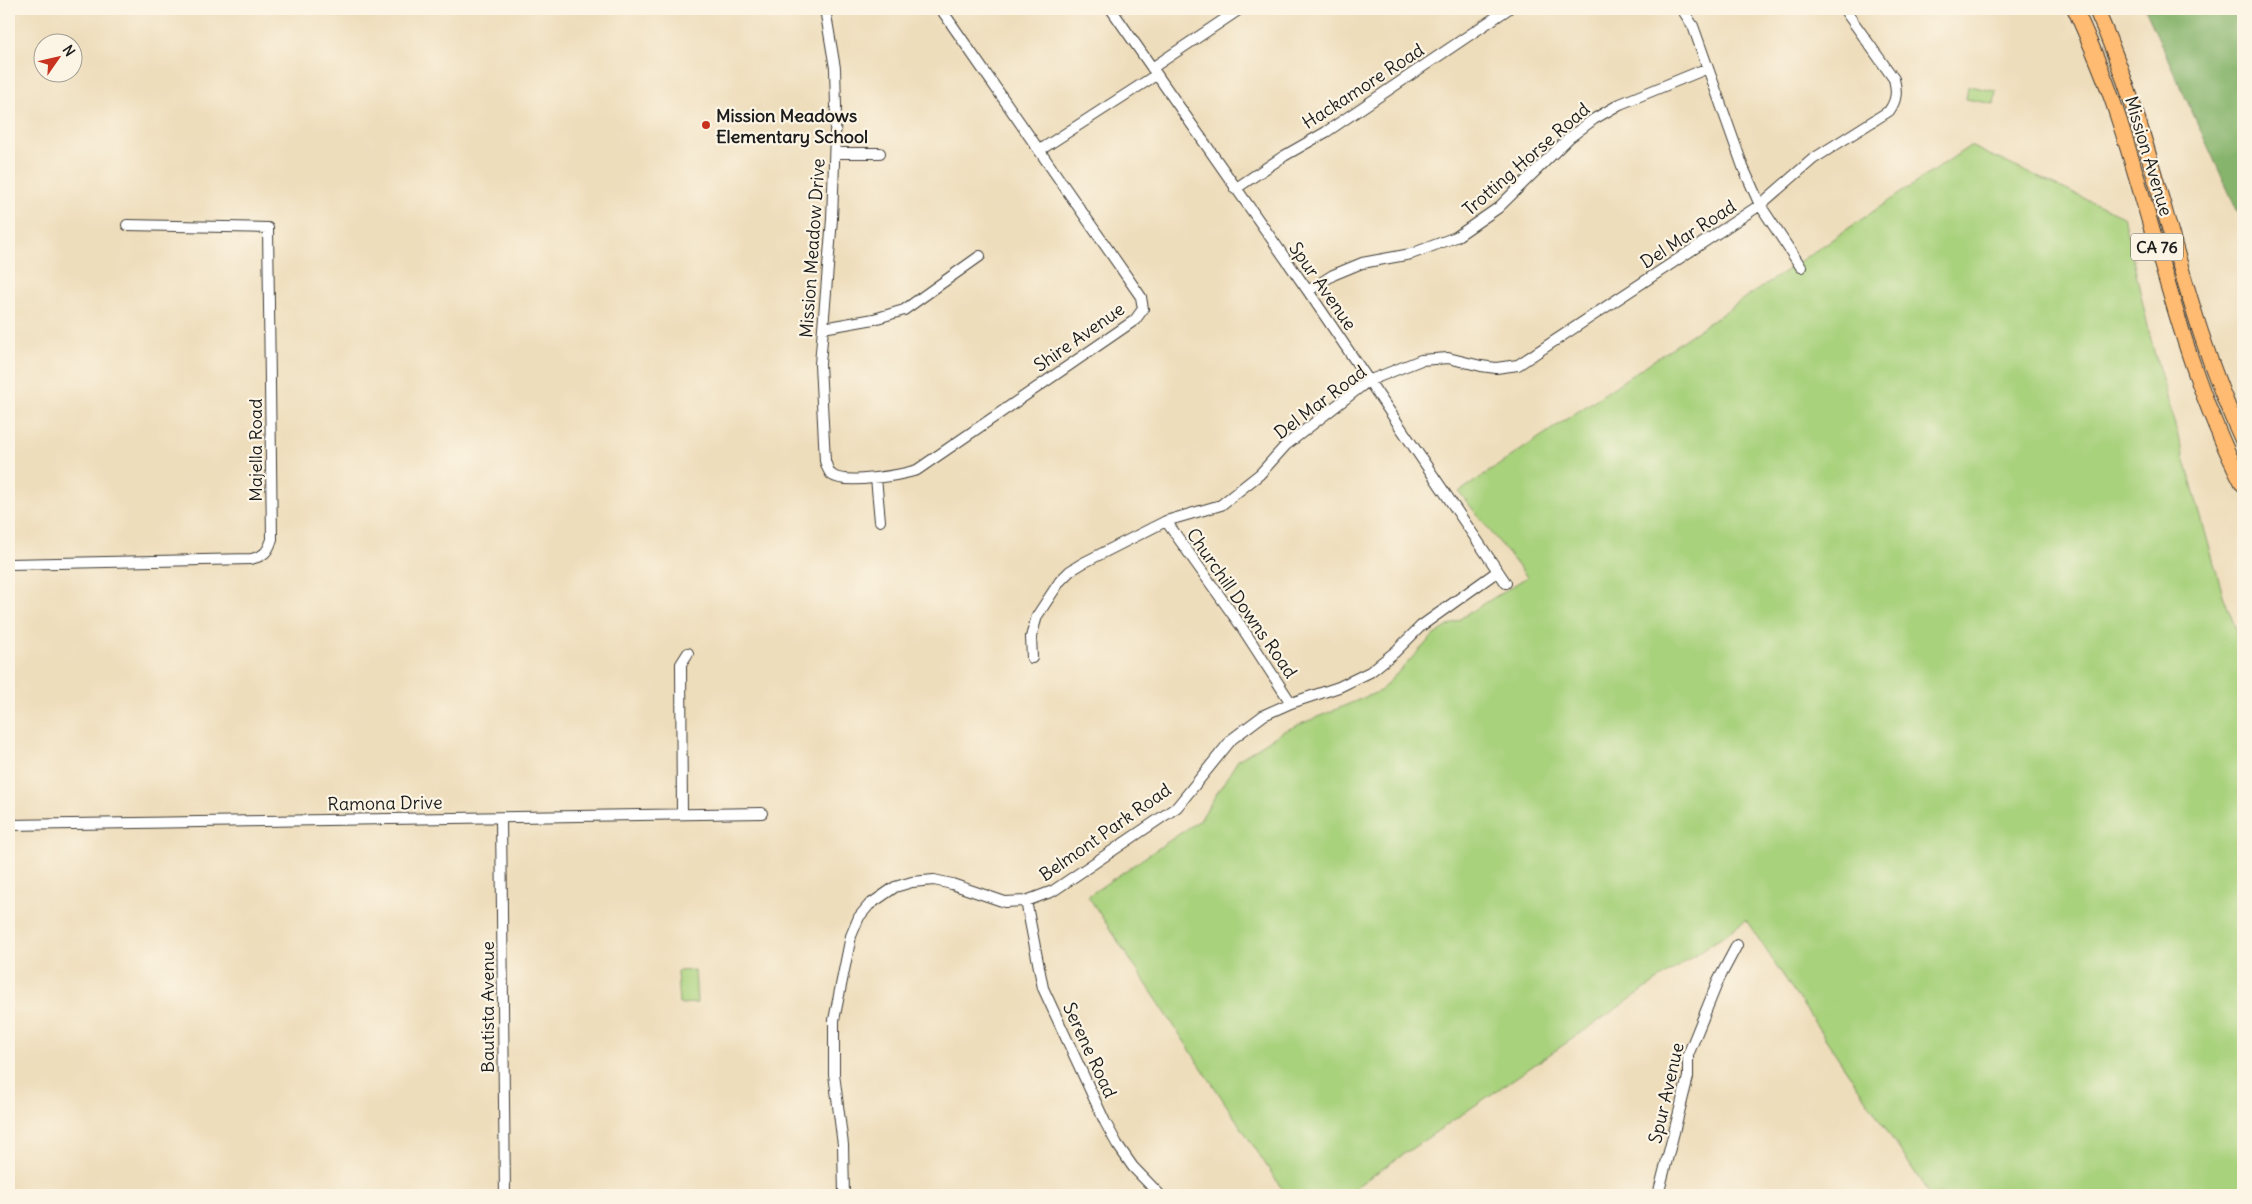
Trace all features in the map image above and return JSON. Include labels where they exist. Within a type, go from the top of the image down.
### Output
[{"type":"highway","name":"Mission Avenue","points":[[2075,9],[2100,64],[2116,109],[2199,383],[2226,449],[2243,484]]},
{"type":"highway","name":"Mission Avenue","points":[[2096,9],[2128,90],[2214,370],[2243,441]]},
{"type":"street","name":"Mission Meadow Drive","points":[[825,9],[834,68],[836,106],[832,219],[820,364],[825,461]]},
{"type":"street","name":"Shire Avenue","points":[[825,461],[830,473],[838,478],[876,478],[917,470],[1135,320],[1143,309],[1141,297],[941,9]]},
{"type":"street","name":"Spur Avenue","points":[[1111,9],[1445,490],[1506,583]]},
{"type":"street","points":[[1040,150],[1240,9]]},
{"type":"street","name":"Hackamore Road","points":[[1235,189],[1284,156],[1326,132],[1508,9]]},
{"type":"street","points":[[1682,9],[1693,26],[1743,167],[1760,205],[1801,267]]},
{"type":"street","name":"Del Mar Road","points":[[1032,658],[1031,637],[1037,616],[1060,581],[1083,563],[1166,522],[1221,505],[1260,474],[1286,445],[1368,381],[1421,360],[1448,358],[1496,368],[1518,365],[1760,205],[1813,159],[1889,111],[1894,104],[1897,91],[1894,79],[1844,9]]},
{"type":"street","name":"Trotting Horse Road","points":[[1308,291],[1333,275],[1362,263],[1411,254],[1456,237],[1498,208],[1569,138],[1594,119],[1620,104],[1708,68]]},
{"type":"street","points":[[835,153],[880,153]]},
{"type":"street","name":"Majella Road","points":[[9,564],[251,559],[261,556],[269,550],[272,539],[268,228],[128,225]]},
{"type":"street","points":[[823,328],[874,319],[904,310],[980,256]]},
{"type":"street","points":[[876,478],[880,521]]},
{"type":"street","name":"Churchill Downs Road","points":[[1166,522],[1242,626],[1291,703]]},
{"type":"street","name":"Belmont Park Road","points":[[844,1195],[843,1145],[834,1074],[834,1020],[851,936],[860,917],[869,905],[895,887],[912,882],[934,880],[952,884],[1005,902],[1026,901],[1053,891],[1177,807],[1232,739],[1264,715],[1291,703],[1339,688],[1370,672],[1395,652],[1421,626],[1498,571]]},
{"type":"street","points":[[682,814],[681,664],[688,653]]},
{"type":"street","name":"Ramona Drive","points":[[9,825],[762,813]]},
{"type":"street","name":"Bautista Avenue","points":[[501,818],[504,1195]]},
{"type":"street","name":"Serene Road","points":[[1026,901],[1043,988],[1117,1144],[1133,1167],[1160,1195]]},
{"type":"street","name":"Spur Avenue","points":[[1658,1195],[1688,1077],[1688,1055],[1718,981],[1737,945]]},
{"type":"green space","points":[[2145,9],[2243,9],[2243,223]]},
{"type":"green space","points":[[1968,86],[1996,91],[1994,104],[1966,99]]},
{"type":"green space","points":[[1970,146],[2123,216],[2152,344],[2223,595],[2243,648],[2243,1195],[1930,1195],[1746,920],[1344,1195],[1286,1195],[1088,896],[1200,820],[1238,760],[1284,731],[1380,691],[1434,635],[1527,577],[1459,492]]},
{"type":"green space","points":[[695,970],[697,1003],[679,1004],[677,971]]},
{"type":"place","name":"Mission Meadows Elementary School","points":[[706,125]]}]
